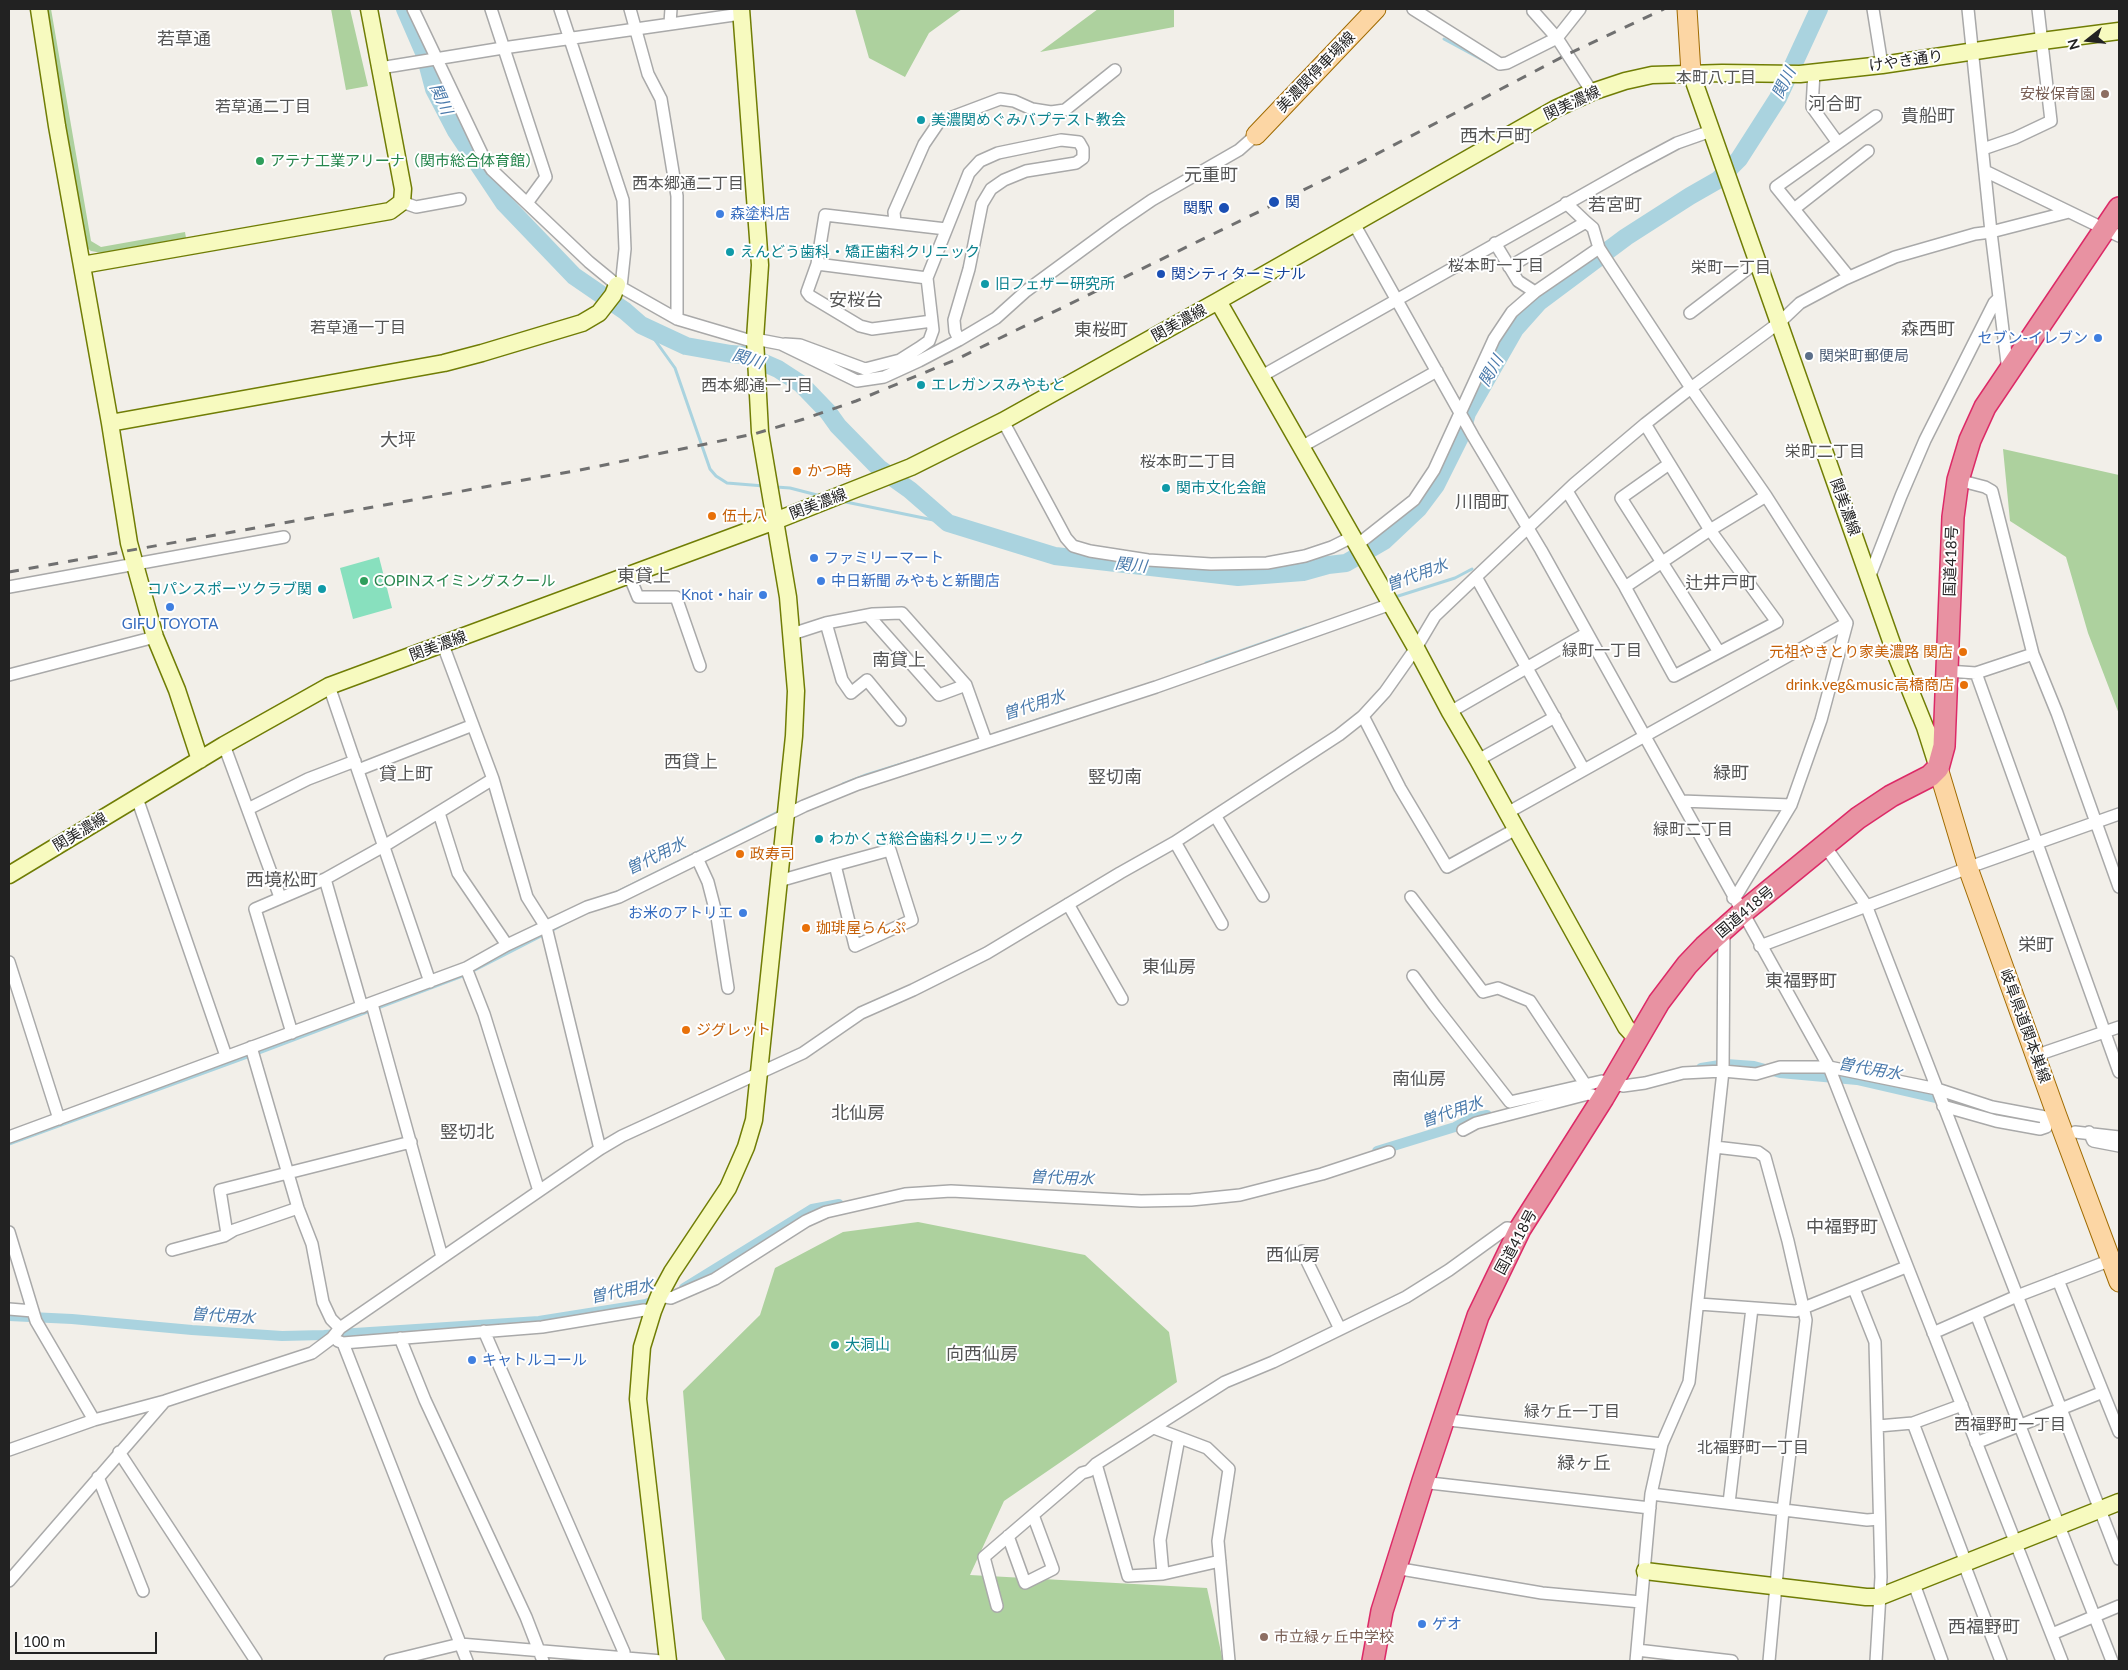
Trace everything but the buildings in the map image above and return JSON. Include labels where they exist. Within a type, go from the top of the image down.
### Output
[{"type":"highway","name":"国道418号","points":[[1373,1661],[1382,1612],[1423,1480],[1478,1316],[1520,1229],[1608,1090],[1659,1002],[1687,965],[1724,928],[1738,905],[1825,846],[1858,818],[1891,796],[1930,776],[1939,764],[1944,746],[1953,517],[1958,480],[1970,440],[1985,407],[2008,373],[2112,233],[2119,208]]},
{"type":"main road","name":"美濃関停車場線","points":[[1256,135],[1376,9]]},
{"type":"main road","points":[[1687,9],[1691,73]]},
{"type":"main road","name":"岐阜県道関本巣線","points":[[1939,764],[1973,866],[2051,1117],[2115,1254]]},
{"type":"main road","name":"岐阜県道関本巣線","points":[[1973,866],[2046,1052],[2082,1132],[2115,1254],[2119,1282]]},
{"type":"street","points":[[39,9],[57,126],[110,423],[129,543],[155,637],[177,690],[200,760]]},
{"type":"street","points":[[82,265],[390,211],[402,202],[403,189],[369,9]]},
{"type":"street","points":[[413,9],[484,158],[492,170],[617,289],[677,319],[748,340],[755,339],[781,344],[800,345],[865,369],[900,360],[929,341],[933,330],[927,278],[969,173],[980,161],[998,153],[1062,140],[1079,142],[1083,149],[1083,158],[1076,163],[1026,170],[1004,180],[991,189],[982,204],[969,269],[954,320],[955,331],[959,340]]},
{"type":"street","points":[[491,9],[546,177],[527,203]]},
{"type":"street","points":[[110,423],[444,363],[582,323],[599,313],[617,289],[624,249],[623,200],[560,9]]},
{"type":"street","points":[[630,9],[648,74],[661,99],[677,196],[677,319]]},
{"type":"street","points":[[670,23],[671,9]]},
{"type":"street","points":[[1413,9],[1500,64],[1507,63],[1557,38],[1580,9]]},
{"type":"street","points":[[1534,9],[1533,12],[1557,38],[1592,92]]},
{"type":"street","points":[[1873,9],[1882,65]]},
{"type":"street","points":[[1968,9],[2008,373]]},
{"type":"street","points":[[1983,149],[2016,138],[2051,122],[2038,9]]},
{"type":"street","points":[[380,68],[741,11],[760,265],[755,339],[760,432],[788,597],[796,691],[786,816],[754,1120],[746,1147],[728,1188],[672,1272],[656,1303],[642,1347],[638,1399],[668,1661]]},
{"type":"street","name":"けやき通り","points":[[1691,73],[1775,75],[1807,73],[1882,65],[2119,31]]},
{"type":"street","points":[[895,222],[894,212],[924,144],[939,122],[1000,99],[1014,100],[1032,109],[1042,111],[1065,110],[1115,70]]},
{"type":"street","name":"関美濃線","points":[[9,875],[224,745],[329,686],[775,521],[903,470],[1002,421],[1218,301],[1554,109],[1592,92],[1625,81],[1652,75],[1691,73],[1896,656],[1939,764]]},
{"type":"street","points":[[1807,73],[1812,107],[1838,143]]},
{"type":"street","points":[[1849,277],[1776,187],[1876,116]]},
{"type":"street","points":[[1260,377],[1566,203],[1677,143],[1711,131]]},
{"type":"street","points":[[781,344],[857,381],[884,376],[959,340],[996,318],[1026,291],[1117,224],[1152,200],[1240,150],[1256,135]]},
{"type":"street","points":[[1794,209],[1868,151]]},
{"type":"street","points":[[1985,171],[2112,233]]},
{"type":"street","points":[[402,202],[416,207],[460,199]]},
{"type":"street","points":[[1566,203],[1593,228],[1599,248],[1691,388],[1766,496],[1847,623],[1821,720],[1791,805],[1738,893],[1738,905]]},
{"type":"street","points":[[9,1450],[94,1420],[165,1401],[312,1353],[332,1338],[340,1328],[600,1149],[622,1136],[803,1053],[861,1013],[913,990],[987,953],[1175,842],[1339,735],[1363,716],[1386,692],[1416,648],[1434,616],[1527,528],[1645,424],[1780,322],[1800,303],[1849,277],[1895,256],[1975,234],[1991,232],[2070,212]]},
{"type":"street","points":[[932,321],[872,329],[860,326],[810,296],[807,292],[817,264],[825,215],[895,222],[946,230]]},
{"type":"street","points":[[1354,222],[1646,737],[1829,1068],[2062,1661]]},
{"type":"street","points":[[1510,267],[1586,222]]},
{"type":"street","points":[[1495,243],[1518,281],[1535,292]]},
{"type":"street","points":[[1002,421],[1072,546],[1090,551],[1148,560],[1211,564],[1267,563],[1305,556],[1355,541],[1414,500],[1434,470],[1494,339],[1512,312],[1535,292],[1599,248]]},
{"type":"street","points":[[1690,313],[1758,261]]},
{"type":"street","points":[[817,264],[927,278]]},
{"type":"street","points":[[1869,578],[1925,440],[1994,303],[1999,298]]},
{"type":"street","points":[[1218,301],[1416,648],[1626,1027],[1637,1039]]},
{"type":"street","points":[[1301,448],[1437,371]]},
{"type":"street","points":[[1567,491],[1625,587],[1674,676],[1778,622],[1710,530],[1645,424]]},
{"type":"street","points":[[1669,464],[1621,498],[1719,652]]},
{"type":"street","points":[[1958,480],[1985,487],[1992,491],[2033,654],[2060,721],[2119,887]]},
{"type":"street","points":[[1625,587],[1710,530],[1766,496]]},
{"type":"street","points":[[9,587],[284,537]]},
{"type":"street","points":[[629,575],[638,597],[676,597],[700,666]]},
{"type":"street","points":[[1476,577],[1584,770]]},
{"type":"street","points":[[9,1137],[466,968],[506,945],[587,907],[618,897],[804,806],[858,784],[1156,687],[1391,604]]},
{"type":"street","points":[[792,634],[826,623],[868,614],[902,614],[966,685],[986,741]]},
{"type":"street","points":[[868,614],[939,696],[966,685]]},
{"type":"street","points":[[826,623],[842,680],[851,692],[866,680],[900,720]]},
{"type":"street","points":[[1507,813],[1847,623]]},
{"type":"street","points":[[1450,712],[1587,633]]},
{"type":"street","points":[[9,675],[155,637]]},
{"type":"street","points":[[443,645],[493,779],[527,897],[546,927],[600,1149]]},
{"type":"street","points":[[1947,671],[1976,673],[2033,654]]},
{"type":"street","points":[[1976,673],[2106,1031],[2119,1072]]},
{"type":"street","points":[[329,686],[430,982]]},
{"type":"street","points":[[1363,716],[1400,788],[1446,867],[1516,829]]},
{"type":"street","points":[[1478,760],[1554,717]]},
{"type":"street","points":[[248,809],[308,779],[356,766],[473,725]]},
{"type":"street","points":[[224,745],[280,897]]},
{"type":"street","points":[[292,1033],[255,909],[325,879],[384,846],[493,779]]},
{"type":"street","points":[[137,798],[226,1056]]},
{"type":"street","points":[[1680,801],[1791,805]]},
{"type":"street","points":[[439,812],[458,873],[506,945]]},
{"type":"street","points":[[1760,946],[1866,905],[2119,814]]},
{"type":"street","points":[[1216,816],[1263,896]]},
{"type":"street","points":[[1175,842],[1222,924]]},
{"type":"street","points":[[1825,846],[1866,905],[2119,1559]]},
{"type":"street","points":[[779,881],[835,865],[890,850],[912,920],[855,946],[835,865]]},
{"type":"street","points":[[698,858],[708,882],[717,917],[728,988]]},
{"type":"street","points":[[325,879],[411,1142],[442,1257]]},
{"type":"street","points":[[1411,897],[1483,992],[1498,988],[1530,1001],[1585,1084]]},
{"type":"street","points":[[1068,904],[1122,999]]},
{"type":"street","points":[[1724,928],[1723,1071],[1690,1382],[1662,1444],[1651,1494],[1636,1655],[1732,1661]]},
{"type":"street","points":[[9,962],[59,1119]]},
{"type":"street","points":[[466,968],[484,1014],[538,1191]]},
{"type":"street","points":[[1413,976],[1510,1102],[1602,1080],[1608,1090]]},
{"type":"street","points":[[2046,1052],[2119,1027]]},
{"type":"street","points":[[251,1047],[298,1208],[312,1244],[323,1302],[331,1319],[340,1328]]},
{"type":"street","points":[[1463,1130],[1476,1123],[1588,1094],[1645,1083],[1683,1073],[1723,1071],[1756,1074],[1780,1067],[1829,1068],[1937,1090],[1992,1107],[2051,1117],[2046,1127],[2040,1129],[1996,1121],[1943,1106]]},
{"type":"street","points":[[2082,1132],[2119,1136]]},
{"type":"street","points":[[2082,1132],[2093,1141],[2119,1146]]},
{"type":"street","points":[[227,1234],[220,1190],[411,1142]]},
{"type":"street","points":[[1715,1147],[1758,1152],[1765,1156],[1806,1320],[1783,1510],[1769,1661]]},
{"type":"street","points":[[332,1338],[343,1343],[542,1327],[644,1310],[656,1303],[715,1279],[806,1221],[826,1212],[904,1194],[951,1192],[1142,1201],[1240,1196],[1322,1174],[1388,1152]]},
{"type":"street","points":[[172,1250],[227,1234],[298,1208]]},
{"type":"street","points":[[997,1606],[984,1556],[1082,1473],[1089,1471],[1096,1464],[1225,1382],[1273,1362],[1406,1297],[1449,1270],[1507,1228],[1520,1229]]},
{"type":"street","points":[[9,1232],[36,1321],[94,1420]]},
{"type":"street","points":[[1302,1251],[1340,1329]]},
{"type":"street","points":[[1933,1333],[2115,1254]]},
{"type":"street","points":[[1699,1304],[1796,1311],[1854,1289],[1906,1266]]},
{"type":"street","points":[[2058,1280],[2119,1432]]},
{"type":"street","points":[[1854,1289],[1875,1342],[1881,1577],[1876,1661]]},
{"type":"street","points":[[1729,1503],[1752,1308]]},
{"type":"street","points":[[9,1309],[33,1311]]},
{"type":"street","points":[[1976,1314],[2112,1661]]},
{"type":"street","points":[[484,1331],[624,1652],[624,1658]]},
{"type":"street","points":[[400,1338],[425,1400],[526,1617],[541,1656]]},
{"type":"street","points":[[343,1343],[467,1661]]},
{"type":"street","points":[[1976,1442],[2103,1392]]},
{"type":"street","points":[[9,1581],[98,1476],[165,1401]]},
{"type":"street","points":[[1878,1426],[1913,1424],[1962,1405]]},
{"type":"street","points":[[1444,1418],[1662,1444]]},
{"type":"street","points":[[1913,1424],[2000,1661]]},
{"type":"street","points":[[1154,1428],[1207,1448],[1229,1469],[1218,1542],[1229,1661]]},
{"type":"street","points":[[1163,1574],[1160,1540],[1179,1438]]},
{"type":"street","points":[[119,1452],[256,1661]]},
{"type":"street","points":[[1096,1464],[1128,1576],[1163,1574],[1220,1562]]},
{"type":"street","points":[[98,1476],[143,1591]]},
{"type":"street","points":[[1423,1480],[1430,1483],[1650,1508]]},
{"type":"street","points":[[1651,1494],[1868,1520],[1879,1519]]},
{"type":"street","points":[[1645,1571],[1879,1597],[2119,1502]]},
{"type":"street","points":[[1008,1536],[1025,1583],[1053,1569],[1033,1514]]},
{"type":"street","points":[[1396,1568],[1542,1593],[1642,1602]]},
{"type":"street","points":[[1914,1584],[1942,1661]]},
{"type":"street","points":[[2052,1634],[2119,1606]]},
{"type":"street","points":[[390,1661],[460,1644],[541,1656],[662,1661]]},
{"type":"green space","points":[[43,9],[51,9],[91,241],[101,247],[185,232],[186,238],[102,253],[91,251],[82,244]]},
{"type":"green space","points":[[331,9],[350,9],[368,86],[346,90]]},
{"type":"green space","points":[[855,9],[962,9],[929,33],[905,77],[869,58]]},
{"type":"green space","points":[[1098,9],[1174,9],[1174,27],[1040,52]]},
{"type":"green space","points":[[2003,449],[2119,475],[2119,714],[2088,633],[2066,557],[2010,521]]},
{"type":"green space","name":"COPINスイミングスクール","points":[[379,557],[392,608],[353,619],[340,568]]},
{"type":"green space","points":[[918,1222],[1085,1255],[1169,1332],[1177,1382],[1004,1501],[970,1575],[1207,1588],[1223,1661],[726,1661],[702,1619],[683,1391],[760,1315],[775,1268],[843,1232]]},
{"type":"waterway","name":"関川","points":[[405,9],[425,55],[434,89],[456,131],[504,203],[574,276],[625,311],[641,325],[686,346],[746,355],[778,369],[801,384],[879,468],[910,490],[948,523],[1055,556],[1238,577],[1303,572],[1328,565],[1346,563],[1384,541],[1418,509],[1436,485],[1461,435],[1467,413],[1515,329],[1539,302],[1626,237],[1718,180],[1739,159],[1778,98],[1819,9]]},
{"type":"waterway","points":[[1444,39],[1492,65]]},
{"type":"waterway","points":[[647,329],[675,368],[710,469],[716,476],[727,483],[764,486]]},
{"type":"waterway","points":[[776,487],[790,488],[821,496]]},
{"type":"waterway","points":[[841,501],[948,523]]},
{"type":"waterway","name":"曽代用水","points":[[1392,598],[1455,578],[1472,569]]},
{"type":"waterway","name":"曽代用水","points":[[1206,663],[1306,628]]},
{"type":"waterway","name":"曽代用水","points":[[995,734],[1067,710]]},
{"type":"waterway","name":"曽代用水","points":[[843,784],[927,756]]},
{"type":"waterway","name":"曽代用水","points":[[617,892],[780,811]]},
{"type":"waterway","name":"曽代用水","points":[[551,931],[567,922]]},
{"type":"waterway","name":"曽代用水","points":[[471,972],[545,934]]},
{"type":"waterway","name":"曽代用水","points":[[256,1054],[465,975]]},
{"type":"waterway","name":"曽代用水","points":[[9,1144],[250,1056]]},
{"type":"waterway","name":"曽代用水","points":[[1701,1068],[1726,1064],[1754,1066],[1780,1073],[1857,1080],[2052,1125]]},
{"type":"waterway","name":"曽代用水","points":[[1377,1151],[1455,1127],[1472,1118],[1487,1115]]},
{"type":"waterway","name":"曽代用水","points":[[684,1288],[812,1209],[839,1204]]},
{"type":"waterway","name":"曽代用水","points":[[9,1316],[72,1319],[282,1336],[324,1335],[539,1321],[646,1304],[659,1299]]},
{"type":"railway","points":[[9,572],[580,470],[754,434],[804,419],[856,401],[955,360],[1371,157],[1566,55],[1664,9]]},
{"type":"place","name":"安桜保育園","points":[[2105,94]]},
{"type":"place","name":"美濃関めぐみバプテスト教会","points":[[921,120]]},
{"type":"place","name":"アテナ工業アリーナ（関市総合体育館）","points":[[260,161]]},
{"type":"place","name":"関","points":[[1274,202]]},
{"type":"place","name":"関駅","points":[[1224,208]]},
{"type":"place","name":"森塗料店","points":[[720,214]]},
{"type":"place","name":"えんどう歯科・矯正歯科クリニック","points":[[730,252]]},
{"type":"place","name":"関シティターミナル","points":[[1161,274]]},
{"type":"place","name":"旧フェザー研究所","points":[[985,284]]},
{"type":"place","name":"セブン-イレブン","points":[[2098,338]]},
{"type":"place","name":"関栄町郵便局","points":[[1809,356]]},
{"type":"place","name":"エレガンスみやもと","points":[[921,385]]},
{"type":"place","name":"かつ時","points":[[797,471]]},
{"type":"place","name":"関市文化会館","points":[[1166,488]]},
{"type":"place","name":"伍十八","points":[[712,516]]},
{"type":"place","name":"ファミリーマート","points":[[814,558]]},
{"type":"place","name":"COPINスイミングスクール","points":[[364,581]]},
{"type":"place","name":"中日新聞 みやもと新聞店","points":[[821,581]]},
{"type":"place","name":"コパンスポーツクラブ関","points":[[322,589]]},
{"type":"place","name":"Knot・hair","points":[[763,595]]},
{"type":"place","name":"GIFU TOYOTA","points":[[170,607]]},
{"type":"place","name":"元祖やきとり家美濃路 関店","points":[[1963,652]]},
{"type":"place","name":"drink.veg&music高橋商店","points":[[1964,685]]},
{"type":"place","name":"わかくさ総合歯科クリニック","points":[[819,839]]},
{"type":"place","name":"政寿司","points":[[740,854]]},
{"type":"place","name":"お米のアトリエ","points":[[743,913]]},
{"type":"place","name":"珈琲屋らんぷ","points":[[806,928]]},
{"type":"place","name":"ジグレット","points":[[686,1030]]},
{"type":"place","name":"大洞山","points":[[835,1345]]},
{"type":"place","name":"キャトルコール","points":[[472,1360]]},
{"type":"place","name":"ゲオ","points":[[1422,1624]]},
{"type":"place","name":"市立緑ヶ丘中学校","points":[[1264,1637]]},
{"type":"district","name":"若草通","points":[[184,39]]},
{"type":"district","name":"本町八丁目","points":[[1716,78]]},
{"type":"district","name":"河合町","points":[[1835,104]]},
{"type":"district","name":"若草通二丁目","points":[[263,107]]},
{"type":"district","name":"貴船町","points":[[1928,116]]},
{"type":"district","name":"西木戸町","points":[[1496,136]]},
{"type":"district","name":"元重町","points":[[1211,175]]},
{"type":"district","name":"西本郷通二丁目","points":[[688,184]]},
{"type":"district","name":"若宮町","points":[[1615,205]]},
{"type":"district","name":"桜本町一丁目","points":[[1496,266]]},
{"type":"district","name":"栄町一丁目","points":[[1731,268]]},
{"type":"district","name":"安桜台","points":[[856,300]]},
{"type":"district","name":"若草通一丁目","points":[[358,328]]},
{"type":"district","name":"森西町","points":[[1928,329]]},
{"type":"district","name":"東桜町","points":[[1101,330]]},
{"type":"district","name":"西本郷通一丁目","points":[[757,386]]},
{"type":"district","name":"大坪","points":[[398,440]]},
{"type":"district","name":"栄町二丁目","points":[[1825,452]]},
{"type":"district","name":"桜本町二丁目","points":[[1188,462]]},
{"type":"district","name":"川間町","points":[[1482,502]]},
{"type":"district","name":"東貸上","points":[[644,576]]},
{"type":"district","name":"辻井戸町","points":[[1721,583]]},
{"type":"district","name":"緑町一丁目","points":[[1602,651]]},
{"type":"district","name":"南貸上","points":[[899,660]]},
{"type":"district","name":"西貸上","points":[[691,762]]},
{"type":"district","name":"緑町","points":[[1731,773]]},
{"type":"district","name":"貸上町","points":[[406,774]]},
{"type":"district","name":"竪切南","points":[[1115,777]]},
{"type":"district","name":"緑町二丁目","points":[[1693,830]]},
{"type":"district","name":"西境松町","points":[[282,880]]},
{"type":"district","name":"栄町","points":[[2036,945]]},
{"type":"district","name":"東仙房","points":[[1169,967]]},
{"type":"district","name":"東福野町","points":[[1801,981]]},
{"type":"district","name":"南仙房","points":[[1419,1079]]},
{"type":"district","name":"北仙房","points":[[858,1113]]},
{"type":"district","name":"竪切北","points":[[467,1132]]},
{"type":"district","name":"中福野町","points":[[1842,1227]]},
{"type":"district","name":"西仙房","points":[[1293,1255]]},
{"type":"district","name":"向西仙房","points":[[982,1354]]},
{"type":"district","name":"緑ケ丘一丁目","points":[[1572,1412]]},
{"type":"district","name":"西福野町一丁目","points":[[2010,1425]]},
{"type":"district","name":"北福野町一丁目","points":[[1753,1448]]},
{"type":"district","name":"緑ヶ丘","points":[[1584,1463]]},
{"type":"district","name":"西福野町","points":[[1984,1627]]}]
